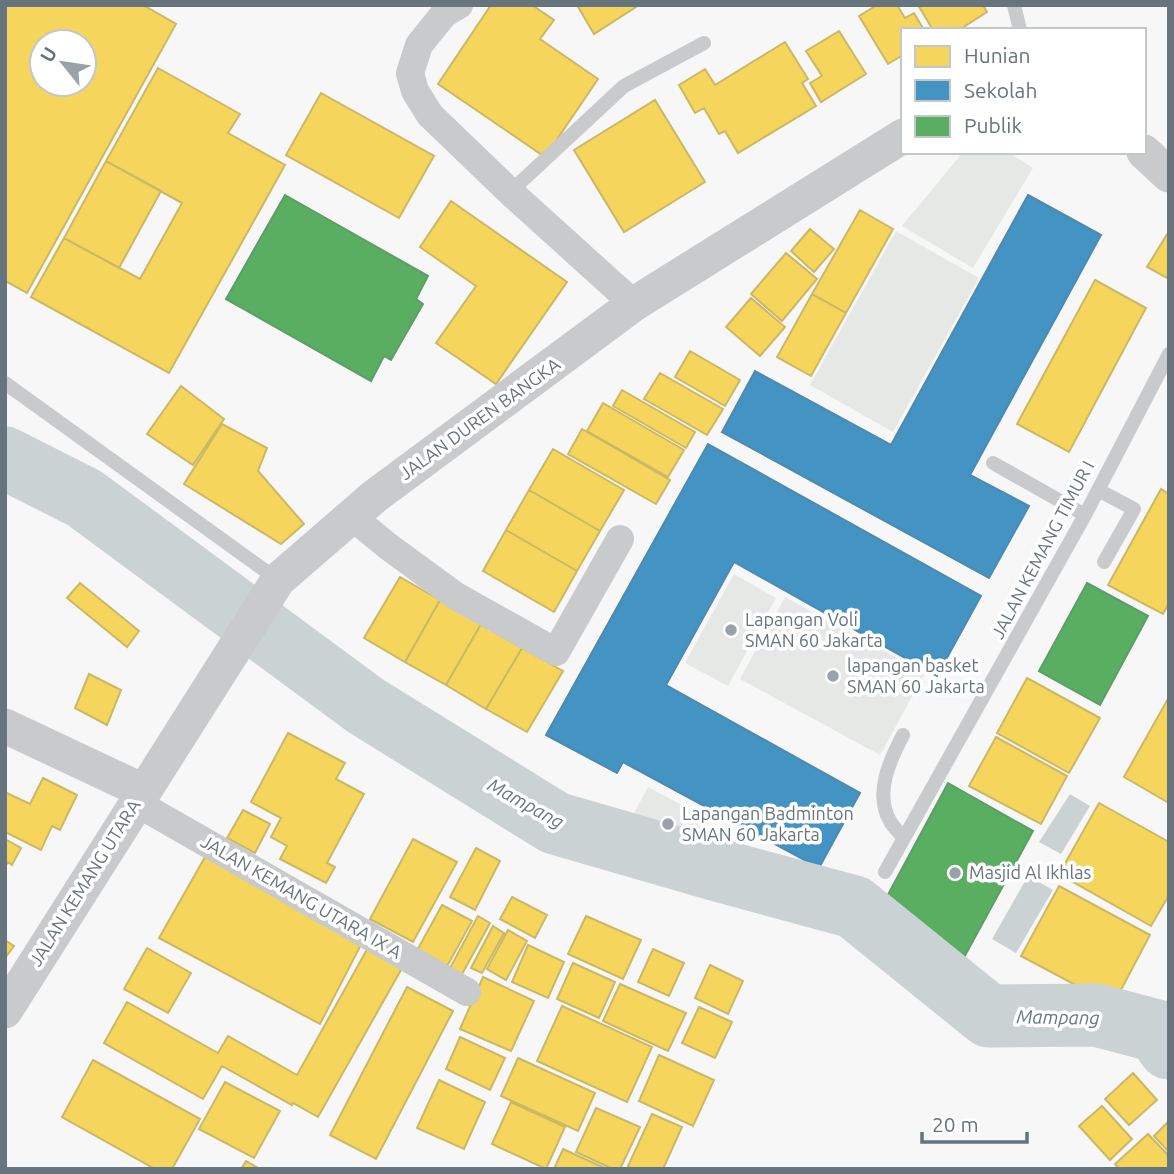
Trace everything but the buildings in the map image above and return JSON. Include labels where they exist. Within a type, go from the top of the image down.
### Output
[{"type":"street","points":[[459,5],[444,14],[419,45],[410,73],[415,91],[430,115],[510,192],[634,304]]},
{"type":"street","name":"JALAN DUREN BANGKA","points":[[139,796],[274,585],[351,516],[634,304],[901,137]]},
{"type":"street","points":[[1146,154],[1169,175]]},
{"type":"street","points":[[351,516],[456,596],[556,652],[620,539]]},
{"type":"street","points":[[5,726],[139,796]]},
{"type":"street","name":"JALAN KEMANG UTARA IX A","points":[[139,796],[467,992]]},
{"type":"street","name":"JALAN KEMANG UTARA","points":[[5,1011],[139,796]]},
{"type":"lane","points":[[1014,5],[1020,28]]},
{"type":"lane","points":[[510,192],[624,86],[704,43]]},
{"type":"lane","name":"JALAN KEMANG TIMUR I","points":[[885,872],[1086,515],[1169,354]]},
{"type":"lane","points":[[5,383],[274,585]]},
{"type":"lane","points":[[993,463],[1086,515]]},
{"type":"lane","points":[[1098,489],[1134,509],[1104,562]]},
{"type":"lane","points":[[903,735],[890,760],[884,784],[884,805],[890,821],[904,838]]},
{"type":"shaded area","points":[[961,154],[1011,154],[1033,168],[973,268],[902,226]]},
{"type":"shaded area","points":[[896,231],[979,278],[893,432],[810,385]]},
{"type":"shaded area","name":"Lapangan Voli SMAN 60 Jakarta","points":[[734,574],[776,598],[728,686],[685,663]]},
{"type":"shaded area","name":"lapangan basket SMAN 60 Jakarta","points":[[785,597],[925,673],[880,755],[740,679]]},
{"type":"shaded area","name":"Lapangan Badminton SMAN 60 Jakarta","points":[[648,787],[710,820],[689,861],[626,828]]},
{"type":"shaded area","points":[[1070,794],[1090,806],[1061,854],[1039,842]]},
{"type":"shaded area","points":[[1028,876],[1053,890],[1016,953],[992,939]]},
{"type":"waterway","name":"Mampang","points":[[5,458],[84,498],[366,706],[555,823],[854,907],[989,1016],[1096,1015],[1157,1031],[1169,1048]]},
{"type":"place","name":"Lapangan Voli SMAN 60 Jakarta","points":[[731,630]]},
{"type":"place","name":"lapangan basket SMAN 60 Jakarta","points":[[833,676]]},
{"type":"place","name":"Lapangan Badminton SMAN 60 Jakarta","points":[[668,824]]},
{"type":"place","name":"Masjid Al Ikhlas","points":[[955,873]]}]
